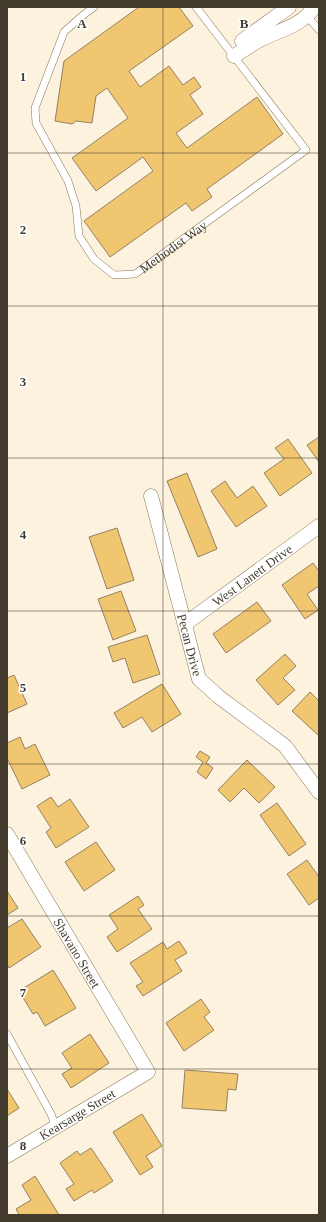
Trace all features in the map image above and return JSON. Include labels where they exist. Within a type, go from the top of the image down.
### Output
[{"type":"street","points":[[232,53],[255,32],[289,7]]},
{"type":"street","points":[[232,53],[286,29],[310,11]]},
{"type":"street","name":"Pecan Drive","points":[[151,496],[199,680],[219,697],[285,746],[319,792]]},
{"type":"street","name":"West Lanett Drive","points":[[185,624],[319,526]]},
{"type":"street","name":"Shavano Street","points":[[7,834],[148,1072]]},
{"type":"street","name":"Kearsarge Street","points":[[7,1156],[148,1072]]},
{"type":"lane","name":"Methodist Way","points":[[94,7],[64,32],[35,108],[36,123],[68,181],[76,206],[79,236],[94,259],[114,275],[135,274],[306,150],[196,7]]},
{"type":"lane","points":[[310,11],[319,30]]},
{"type":"lane","points":[[7,1034],[51,1114],[56,1127]]},
{"type":"building","points":[[139,7],[179,7],[193,26],[129,71],[140,87],[169,66],[183,85],[194,77],[201,87],[190,95],[203,114],[176,133],[187,148],[257,97],[283,134],[207,189],[212,197],[192,211],[186,203],[110,257],[84,221],[153,171],[143,157],[96,191],[72,158],[128,118],[107,88],[96,96],[92,123],[76,121],[72,124],[55,121],[64,61]]},
{"type":"building","points":[[319,437],[319,462],[307,445]]},
{"type":"building","points":[[288,439],[312,473],[280,496],[264,473],[284,459],[275,448]]},
{"type":"building","points":[[187,473],[217,549],[198,557],[167,481]]},
{"type":"building","points":[[225,481],[237,498],[253,486],[267,506],[236,527],[211,491]]},
{"type":"building","points":[[117,528],[134,580],[107,589],[89,537]]},
{"type":"building","points":[[313,563],[319,571],[319,586],[307,594],[318,610],[305,619],[282,585]]},
{"type":"building","points":[[121,591],[136,631],[113,640],[98,599]]},
{"type":"building","points":[[257,602],[271,621],[226,653],[213,634]]},
{"type":"building","points":[[147,635],[160,674],[133,683],[125,658],[113,662],[108,647]]},
{"type":"building","points":[[285,654],[296,666],[283,678],[295,690],[278,705],[256,680]]},
{"type":"building","points":[[14,675],[27,704],[7,713],[7,678]]},
{"type":"building","points":[[162,684],[181,714],[152,732],[142,717],[123,728],[114,713]]},
{"type":"building","points":[[310,692],[319,701],[319,736],[292,711]]},
{"type":"building","points":[[20,737],[25,749],[35,744],[50,775],[22,789],[7,758],[7,743]]},
{"type":"building","points":[[200,751],[210,757],[206,763],[213,768],[206,779],[197,772],[203,762],[196,757]]},
{"type":"building","points":[[247,760],[275,787],[259,803],[244,788],[230,802],[218,790]]},
{"type":"building","points":[[51,797],[58,807],[70,799],[89,827],[56,848],[46,832],[51,828],[37,806]]},
{"type":"building","points":[[277,803],[306,844],[289,856],[260,815]]},
{"type":"building","points":[[96,842],[115,870],[84,891],[65,862]]},
{"type":"building","points":[[307,860],[319,877],[319,898],[309,905],[287,874]]},
{"type":"building","points":[[7,891],[18,908],[7,915]]},
{"type":"building","points":[[138,896],[144,905],[138,909],[152,929],[117,952],[107,937],[118,929],[109,915]]},
{"type":"building","points":[[22,919],[41,947],[9,968],[7,964],[7,928]]},
{"type":"building","points":[[179,941],[187,953],[175,960],[182,971],[143,996],[136,986],[143,982],[130,963],[163,942],[167,949]]},
{"type":"building","points":[[53,970],[76,1008],[45,1026],[37,1012],[33,1014],[19,991]]},
{"type":"building","points":[[201,999],[210,1012],[204,1017],[214,1030],[184,1051],[166,1023]]},
{"type":"building","points":[[90,1034],[109,1063],[71,1088],[62,1074],[72,1068],[62,1053]]},
{"type":"building","points":[[185,1070],[238,1074],[236,1090],[228,1089],[226,1111],[182,1108]]},
{"type":"building","points":[[7,1089],[19,1108],[7,1116]]},
{"type":"building","points":[[142,1114],[162,1146],[146,1156],[153,1167],[140,1175],[113,1132]]},
{"type":"building","points":[[91,1148],[113,1181],[94,1193],[92,1190],[74,1201],[66,1189],[74,1184],[60,1163],[77,1151],[80,1155]]},
{"type":"building","points":[[35,1176],[59,1215],[19,1215],[16,1209],[31,1200],[22,1185]]}]
